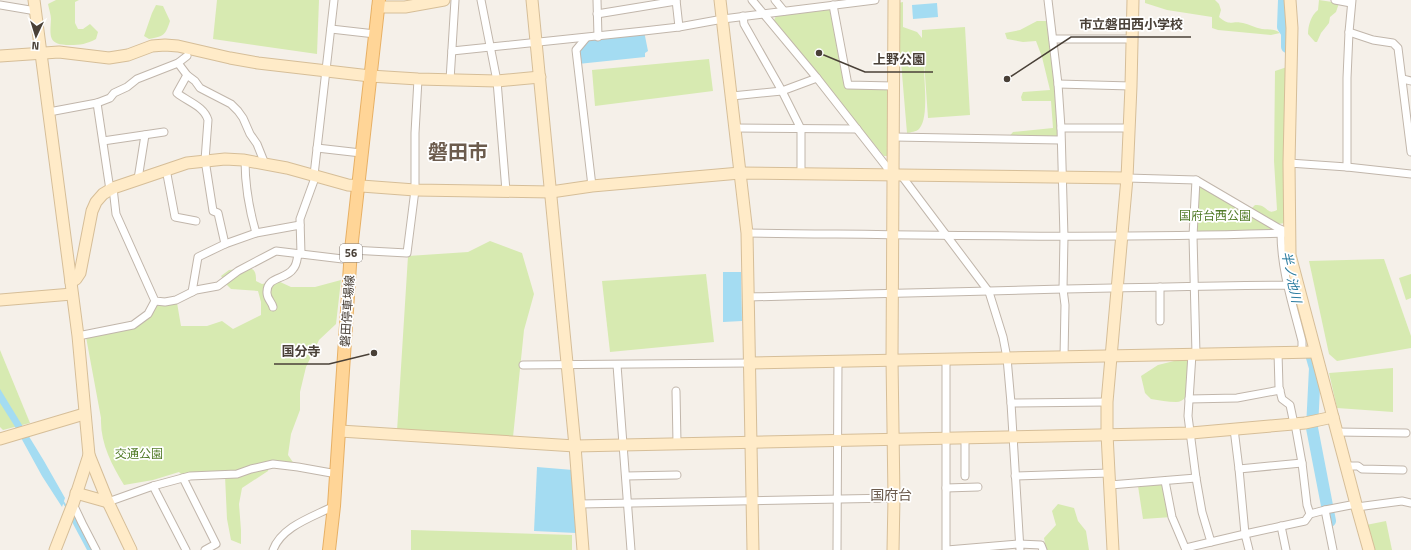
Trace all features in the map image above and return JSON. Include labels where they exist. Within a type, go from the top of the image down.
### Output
[{"type":"main road","name":"磐田停車場線","points":[[329,550],[337,474],[351,255],[378,4]]},
{"type":"street","points":[[273,308],[272,302],[267,296],[268,287],[274,279],[290,273],[300,254],[300,219],[315,175],[334,0]]},
{"type":"street","points":[[378,4],[444,0]]},
{"type":"street","points":[[450,80],[455,0]]},
{"type":"street","points":[[481,0],[497,81],[506,191]]},
{"type":"street","points":[[532,0],[575,446],[583,550]]},
{"type":"street","points":[[597,0],[598,37]]},
{"type":"street","points":[[597,14],[676,0],[679,27]]},
{"type":"street","points":[[720,0],[747,233],[753,550]]},
{"type":"street","points":[[752,0],[857,129],[948,236],[989,292],[1003,337],[1007,358],[1020,547]]},
{"type":"street","points":[[775,0],[784,11]]},
{"type":"street","points":[[452,51],[598,37],[679,27],[723,18],[764,14],[819,4],[833,5],[875,0]]},
{"type":"street","points":[[893,550],[893,235],[897,175],[894,137],[893,86],[894,0]]},
{"type":"street","points":[[1048,0],[1058,84],[1061,128],[1060,140],[1064,237],[1063,289],[1065,304],[1064,357]]},
{"type":"street","points":[[1113,550],[1107,434],[1107,402],[1127,178],[1133,0]]},
{"type":"street","points":[[1290,0],[1292,28],[1289,163],[1285,233],[1290,255],[1292,285],[1302,341],[1302,347],[1298,352]]},
{"type":"street","points":[[1335,0],[1352,1],[1347,78],[1347,167]]},
{"type":"street","points":[[0,5],[35,5],[78,336],[84,414],[89,455],[108,502],[132,550]]},
{"type":"street","points":[[833,5],[848,85],[893,86]]},
{"type":"street","points":[[743,16],[744,24],[782,91],[801,129],[801,174]]},
{"type":"street","points":[[331,29],[375,34]]},
{"type":"street","points":[[1349,32],[1373,40],[1393,43],[1398,48],[1411,152]]},
{"type":"street","points":[[586,38],[576,50],[592,186]]},
{"type":"street","points":[[1053,39],[1132,39]]},
{"type":"street","points":[[0,56],[41,52],[59,52],[109,58],[128,55],[152,46],[165,45],[178,46],[230,58],[370,76],[497,81],[540,77]]},
{"type":"street","points":[[49,112],[97,103],[110,98],[114,93],[127,87],[137,79],[178,63],[187,56]]},
{"type":"street","points":[[178,63],[200,88],[231,104],[238,111],[257,144],[266,164]]},
{"type":"street","points":[[187,75],[177,93],[184,99],[198,106],[206,114],[208,120],[205,160],[213,211],[218,213],[225,244]]},
{"type":"street","points":[[732,96],[782,91],[817,78]]},
{"type":"street","points":[[155,301],[165,302],[176,300],[192,292],[218,286],[238,271],[276,251],[300,254],[351,255],[407,253],[414,190],[418,79]]},
{"type":"street","points":[[1403,80],[1411,81]]},
{"type":"street","points":[[1058,84],[1131,86]]},
{"type":"street","points":[[97,103],[116,214],[155,301]]},
{"type":"street","points":[[735,128],[857,129]]},
{"type":"street","points":[[1061,128],[1129,128]]},
{"type":"street","points":[[103,141],[164,132]]},
{"type":"street","points":[[138,179],[145,135]]},
{"type":"street","points":[[894,137],[1060,140]]},
{"type":"street","points":[[317,148],[362,153]]},
{"type":"street","points":[[71,282],[76,279],[80,273],[92,211],[96,202],[103,194],[112,189],[166,169],[187,163],[225,159],[245,160],[266,164],[315,175],[348,185],[414,190],[551,192],[592,186],[740,173],[1062,176],[1196,180],[1285,233]]},
{"type":"street","points":[[245,160],[245,176],[249,203],[256,233]]},
{"type":"street","points":[[1289,163],[1347,167],[1411,174]]},
{"type":"street","points":[[166,169],[175,217],[196,221]]},
{"type":"street","points":[[1196,180],[1193,236],[1194,354],[1188,399],[1188,416],[1202,512],[1211,542]]},
{"type":"street","points":[[192,292],[198,257],[225,244],[256,233],[300,225]]},
{"type":"street","points":[[747,233],[1064,237],[1193,236],[1285,233]]},
{"type":"street","points":[[749,297],[1292,285]]},
{"type":"street","points":[[1292,285],[1315,352],[1369,550]]},
{"type":"street","points":[[1160,288],[1160,321]]},
{"type":"street","points":[[0,300],[72,294]]},
{"type":"street","points":[[78,336],[133,325],[148,314],[155,301]]},
{"type":"street","points":[[523,365],[749,363],[1315,352]]},
{"type":"street","points":[[1278,353],[1280,390],[1282,399],[1290,405],[1295,424],[1302,463],[1307,505],[1310,514]]},
{"type":"street","points":[[946,359],[947,550],[1041,545],[1043,550]]},
{"type":"street","points":[[837,550],[838,361]]},
{"type":"street","points":[[617,364],[631,550]]},
{"type":"street","points":[[1188,399],[1237,398],[1280,390]]},
{"type":"street","points":[[676,391],[677,443]]},
{"type":"street","points":[[1011,403],[1107,402]]},
{"type":"street","points":[[4,438],[84,414]]},
{"type":"street","points":[[340,432],[575,446],[1191,433],[1305,423],[1333,416]]},
{"type":"street","points":[[1234,429],[1245,534],[1249,550]]},
{"type":"street","points":[[1337,432],[1406,433]]},
{"type":"street","points":[[965,437],[965,476]]},
{"type":"street","points":[[56,550],[89,455]]},
{"type":"street","points":[[1239,469],[1302,463]]},
{"type":"street","points":[[74,501],[108,502],[153,486],[190,476],[237,474],[273,464],[337,474]]},
{"type":"street","points":[[1346,466],[1358,466],[1362,469],[1403,470]]},
{"type":"street","points":[[1015,476],[1110,473]]},
{"type":"street","points":[[626,476],[677,475]]},
{"type":"street","points":[[183,478],[216,544],[205,550]]},
{"type":"street","points":[[1110,485],[1196,478]]},
{"type":"street","points":[[1165,481],[1172,517],[1186,549],[1305,521],[1310,514],[1325,510],[1402,501],[1411,502]]},
{"type":"street","points":[[153,486],[186,550]]},
{"type":"street","points":[[946,488],[978,487]]},
{"type":"street","points":[[580,504],[894,498]]},
{"type":"street","points":[[74,501],[82,523],[96,550]]},
{"type":"street","points":[[273,550],[283,534],[334,506]]},
{"type":"street","points":[[1325,510],[1333,550]]},
{"type":"street","points":[[1281,526],[1286,550]]},
{"type":"green space","points":[[56,0],[79,0],[75,2],[75,23],[78,29],[83,29],[90,24],[98,32],[96,39],[77,45],[63,45],[54,42],[50,31],[51,17],[48,4]]},
{"type":"green space","points":[[217,0],[319,0],[317,54],[213,39]]},
{"type":"green space","points":[[1145,0],[1215,0],[1219,4],[1221,10],[1219,17],[1226,22],[1239,22],[1259,28],[1278,31],[1280,33],[1271,35],[1218,30],[1212,28],[1212,17],[1167,10],[1145,3]]},
{"type":"green space","points":[[1319,0],[1339,3],[1336,12],[1330,17],[1329,23],[1321,33],[1317,42],[1315,42],[1308,34],[1308,31],[1309,24],[1318,10]]},
{"type":"green space","points":[[903,2],[903,27],[917,32],[922,38],[922,30],[965,27],[970,115],[928,118],[924,61],[924,116],[919,129],[907,133],[901,62],[897,45],[898,3]]},
{"type":"green space","points":[[156,5],[163,6],[170,21],[167,30],[161,36],[149,39],[144,36]]},
{"type":"green space","points":[[828,9],[832,12],[846,83],[885,87],[890,90],[888,156],[884,156],[773,22],[776,16]]},
{"type":"green space","points":[[1037,21],[1051,21],[1059,139],[1007,139],[1013,132],[1053,128],[1051,101],[1022,101],[1021,97],[1023,92],[1050,90],[1042,57],[1036,41],[1023,42],[1007,39],[1005,33],[1020,30]]},
{"type":"green space","points":[[709,59],[713,91],[595,106],[592,70]]},
{"type":"green space","points":[[1287,67],[1285,223],[1278,224],[1257,216],[1252,208],[1255,205],[1258,205],[1271,212],[1277,210],[1274,161],[1275,71]]},
{"type":"green space","name":"国府台西公園","points":[[1197,185],[1276,229],[1275,233],[1198,235],[1196,231]]},
{"type":"green space","points":[[490,241],[522,253],[534,294],[524,330],[513,437],[397,431],[408,256],[468,252]]},
{"type":"green space","points":[[1384,259],[1411,336],[1411,348],[1337,361],[1329,354],[1309,261]]},
{"type":"green space","name":"交通公園","points":[[250,268],[255,271],[256,281],[262,284],[278,281],[291,287],[315,287],[341,280],[336,324],[319,340],[306,367],[300,392],[300,410],[291,434],[288,455],[297,468],[269,466],[268,471],[242,488],[239,504],[241,544],[231,540],[227,519],[225,476],[184,477],[179,472],[153,480],[124,485],[111,462],[102,436],[101,418],[86,337],[135,327],[155,301],[176,297],[181,326],[207,326],[222,321],[233,329],[261,315],[261,302],[258,291],[231,289],[221,276],[229,270]]},
{"type":"green space","points":[[706,274],[714,342],[610,352],[602,281]]},
{"type":"green space","points":[[1411,274],[1411,298],[1406,300],[1399,278]]},
{"type":"green space","points":[[0,350],[30,423],[3,430],[0,427]]},
{"type":"green space","points":[[1182,359],[1191,361],[1190,386],[1185,397],[1181,401],[1176,402],[1151,399],[1145,393],[1141,376],[1158,365]]},
{"type":"green space","points":[[1393,368],[1393,412],[1337,408],[1329,373]]},
{"type":"green space","points":[[1165,481],[1172,517],[1143,519],[1138,486]]},
{"type":"green space","points":[[1058,504],[1074,508],[1078,521],[1086,531],[1089,550],[1046,550],[1044,538],[1056,525],[1052,511]]},
{"type":"green space","points":[[1386,521],[1392,550],[1375,550],[1366,525]]},
{"type":"green space","points":[[411,530],[572,535],[572,550],[411,550]]},
{"type":"water","points":[[937,3],[938,17],[913,19],[912,5]]},
{"type":"water","points":[[644,31],[648,51],[645,53],[645,57],[578,64],[577,52],[584,40]]},
{"type":"water","points":[[723,272],[741,272],[742,321],[723,322]]},
{"type":"water","points":[[0,389],[65,498],[62,507],[42,476],[0,403]]},
{"type":"water","points":[[537,467],[573,470],[576,533],[534,531]]},
{"type":"water","points":[[74,513],[95,550],[87,550],[71,520]]},
{"type":"waterway","name":"半ノ池川","points":[[1284,0],[1283,27],[1287,33],[1287,47]]},
{"type":"waterway","name":"半ノ池川","points":[[1311,354],[1315,368],[1312,428],[1330,521]]},
{"type":"waterway","points":[[62,500],[67,508]]},
{"type":"place","name":"上野公園","points":[[819,53]]},
{"type":"place","name":"市立磐田西小学校","points":[[1007,79]]},
{"type":"place","name":"国分寺","points":[[374,353]]},
{"type":"district","name":"磐田市","points":[[458,151]]},
{"type":"district","name":"国府台","points":[[891,494]]}]
